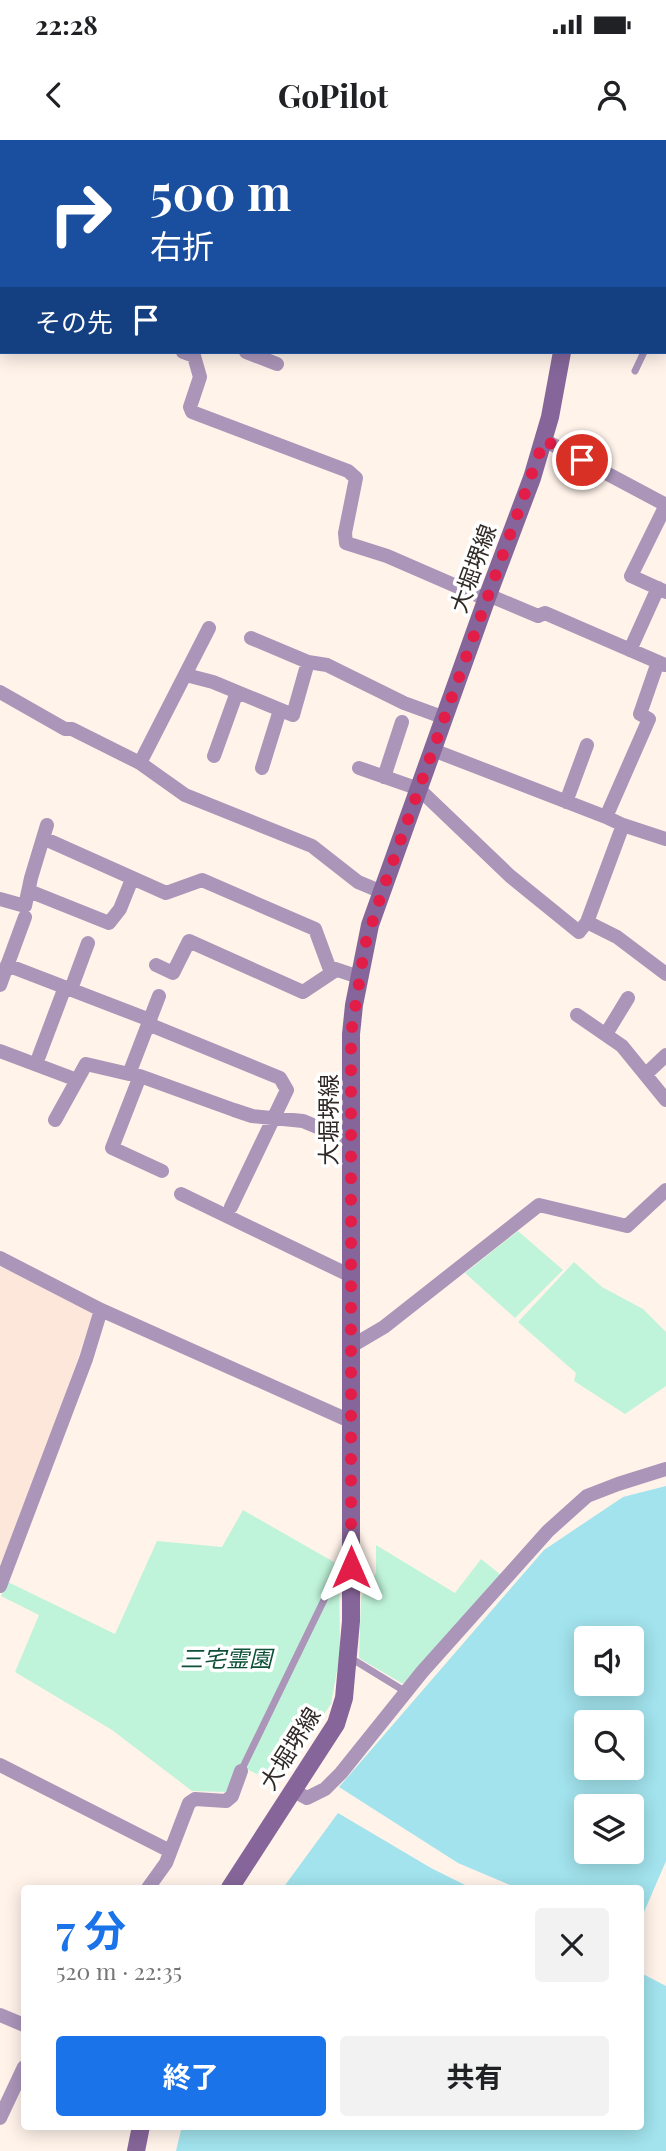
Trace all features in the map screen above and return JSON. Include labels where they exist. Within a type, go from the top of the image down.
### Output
[{"type":"main road","name":"大堀堺線","points":[[232,1885],[336,1724],[344,1698],[351,1621],[351,1034],[359,977],[365,945],[382,892],[532,478],[544,440],[557,354]]},
{"type":"main road","points":[[136,2151],[140,2130]]},
{"type":"street","points":[[192,354],[200,377],[190,407],[192,412],[348,471],[356,478],[345,533],[346,542],[487,597],[538,615],[545,613],[662,664],[640,714],[649,719],[606,817]]},
{"type":"street","points":[[251,354],[277,364]]},
{"type":"street","points":[[544,440],[666,505],[631,576],[662,590],[630,650]]},
{"type":"street","points":[[140,763],[209,628]]},
{"type":"street","points":[[251,638],[308,662],[327,665],[404,703],[445,718]]},
{"type":"street","points":[[186,675],[293,715],[308,662]]},
{"type":"street","points":[[0,692],[65,729],[72,729],[140,763],[185,795],[312,846],[358,882],[382,892]]},
{"type":"street","points":[[214,756],[237,692]]},
{"type":"street","points":[[262,768],[280,710]]},
{"type":"street","points":[[384,777],[402,722]]},
{"type":"street","points":[[566,802],[587,745]]},
{"type":"street","points":[[433,750],[623,825],[666,839]]},
{"type":"street","points":[[359,768],[419,789],[510,876],[579,932],[587,922],[623,825]]},
{"type":"street","points":[[0,899],[25,906],[45,832],[132,879],[166,893],[202,880],[314,929],[329,967],[359,977]]},
{"type":"street","points":[[29,891],[109,923],[120,909],[132,879]]},
{"type":"street","points":[[0,985],[25,917]]},
{"type":"street","points":[[587,922],[617,937],[666,974]]},
{"type":"street","points":[[156,965],[173,973],[189,941],[303,992],[336,970]]},
{"type":"street","points":[[39,1056],[89,943]]},
{"type":"street","points":[[7,965],[280,1078],[286,1090],[232,1207]]},
{"type":"street","points":[[159,996],[112,1148],[162,1171]]},
{"type":"street","points":[[606,1034],[628,998]]},
{"type":"street","points":[[577,1015],[622,1046],[666,1100]]},
{"type":"street","points":[[0,1051],[77,1080]]},
{"type":"street","points":[[646,1074],[666,1055]]},
{"type":"street","points":[[55,1120],[86,1064],[134,1075],[234,1110],[303,1122],[351,1141]]},
{"type":"street","points":[[351,1347],[384,1327],[539,1205],[627,1226],[666,1190]]},
{"type":"street","points":[[181,1194],[351,1276]]},
{"type":"street","points":[[0,1258],[101,1310],[350,1421]]},
{"type":"street","points":[[0,1586],[86,1359],[101,1310]]},
{"type":"street","points":[[292,1790],[307,1798],[325,1788],[341,1773],[406,1692],[548,1531],[587,1496],[618,1483],[666,1469]]},
{"type":"street","points":[[0,1765],[170,1851]]},
{"type":"street","points":[[150,1885],[166,1863],[189,1803],[195,1799],[226,1801],[232,1796],[241,1771]]},
{"type":"street","points":[[0,2015],[21,2024]]},
{"type":"street","points":[[0,2118],[21,2073]]},
{"type":"lane","points":[[635,371],[643,354]]},
{"type":"lane","points":[[241,1771],[338,1569],[351,1567]]},
{"type":"lane","points":[[348,1657],[406,1692]]},
{"type":"shaded area","points":[[0,1266],[94,1312],[55,1424],[0,1565]]},
{"type":"green space","points":[[518,1231],[563,1270],[515,1318],[465,1273]]},
{"type":"green space","points":[[574,1262],[602,1287],[643,1309],[666,1332],[666,1386],[625,1414],[574,1381],[576,1373],[518,1322]]},
{"type":"green space","name":"三宅霊園","points":[[243,1510],[339,1565],[340,1654],[331,1704],[276,1783],[240,1766],[226,1792],[192,1791],[112,1730],[15,1672],[39,1615],[1,1596],[8,1582],[115,1634],[157,1541],[222,1547]]},
{"type":"green space","points":[[376,1545],[455,1593],[481,1559],[501,1575],[403,1684],[359,1658],[361,1598],[376,1573]]},
{"type":"water","points":[[666,1486],[666,1861],[644,1912],[644,1885],[510,1885],[458,1863],[339,1787],[544,1550],[623,1497]]},
{"type":"water","points":[[338,1813],[465,1885],[285,1885]]},
{"type":"water","points":[[644,1975],[666,1986],[666,2151],[176,2151],[181,2130],[644,2130]]},
{"type":"route","points":[[351,1567],[351,1034],[365,945],[544,440],[582,460]]}]
